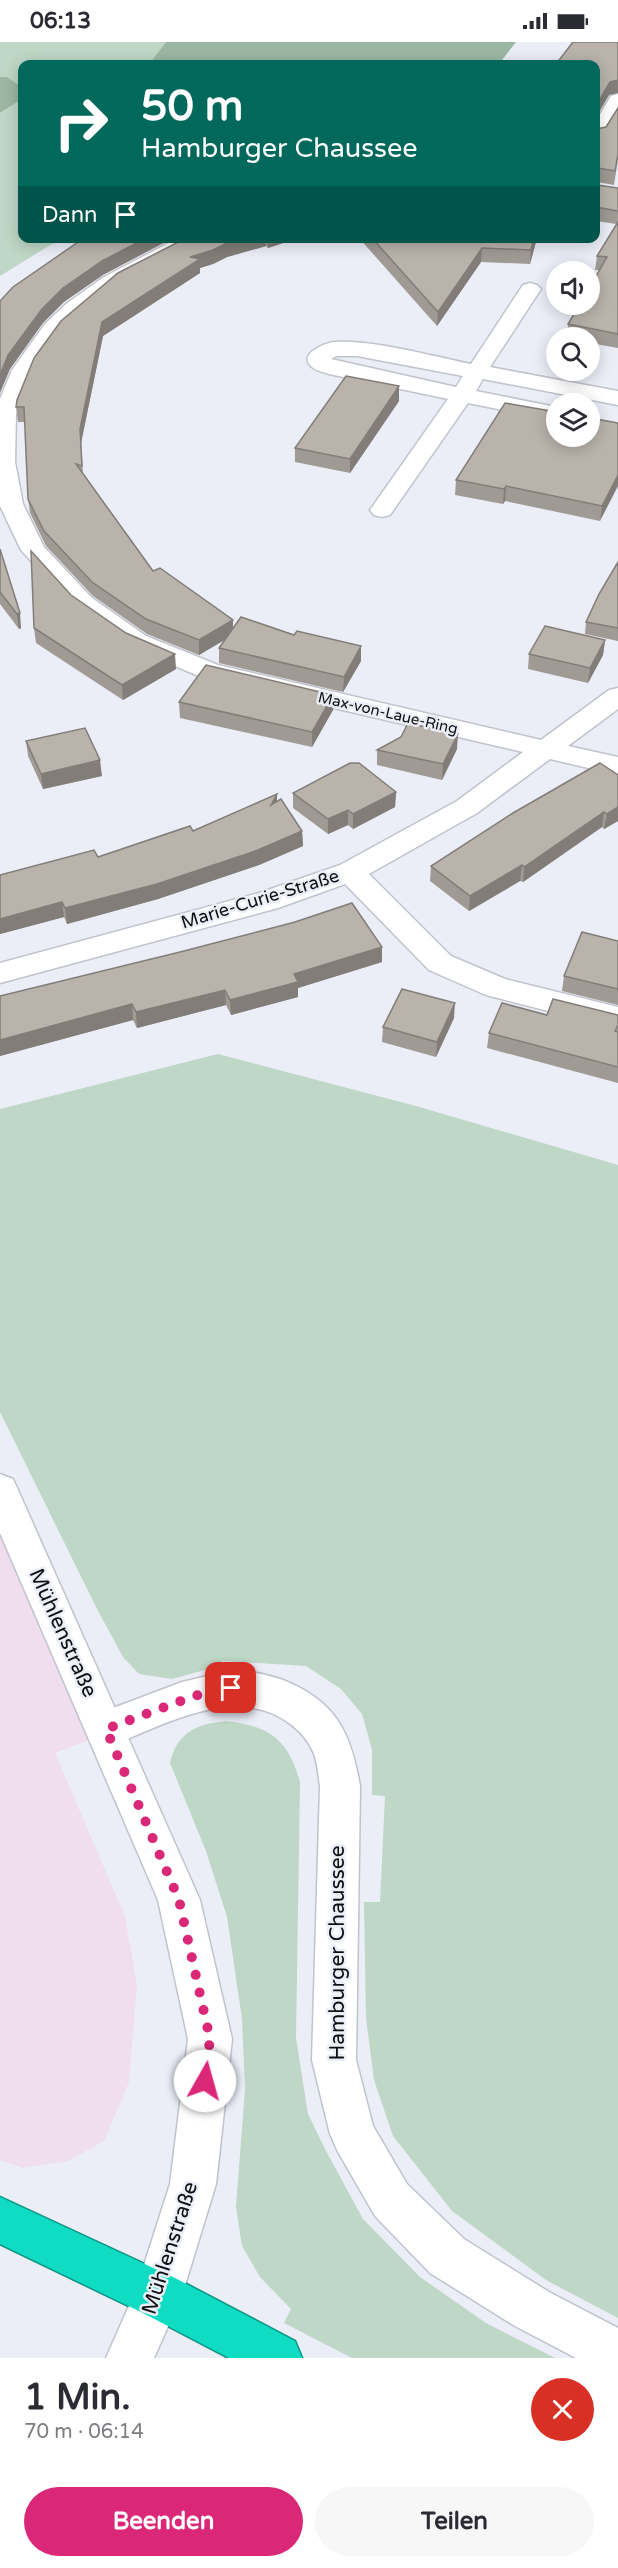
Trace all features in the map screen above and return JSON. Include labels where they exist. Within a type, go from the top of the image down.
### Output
[{"type":"highway","points":[[0,2220],[144,2327],[278,2358]]},
{"type":"street","points":[[600,129],[618,100]]},
{"type":"street","name":"Max-von-Laue-Ring","points":[[185,243],[111,281],[74,309],[53,329],[23,370],[5,414],[3,462],[11,504],[33,550],[83,603],[137,641],[210,671],[618,766]]},
{"type":"street","points":[[382,510],[461,396],[530,289]]},
{"type":"street","points":[[546,412],[337,369],[320,363],[320,355],[332,349],[357,349],[618,398]]},
{"type":"street","name":"Marie-Curie-Straße","points":[[0,973],[268,901],[350,872],[467,807],[618,696]]},
{"type":"street","points":[[350,872],[440,963],[497,987],[618,1018]]},
{"type":"street","name":"Mühlenstraße","points":[[0,1490],[179,1900],[210,2039],[193,2184],[144,2327]]},
{"type":"street","name":"Hamburger Chaussee","points":[[106,1729],[194,1696],[231,1688],[274,1694],[293,1704],[317,1722],[335,1755],[340,1786],[334,2060],[353,2134],[392,2200],[447,2256],[532,2309],[618,2354]]},
{"type":"shaded area","points":[[0,1519],[99,1736],[55,1753],[125,1917],[137,1986],[129,2082],[104,2141],[68,2161],[23,2168],[0,2160]]},
{"type":"green space","points":[[0,42],[166,42],[152,60],[18,60],[18,84],[7,77],[0,77]]},
{"type":"green space","points":[[166,42],[516,42],[502,60],[152,60]]},
{"type":"green space","points":[[0,77],[7,77],[18,84],[18,102],[0,113]]},
{"type":"green space","points":[[18,102],[18,243],[54,243],[0,276],[0,113]]},
{"type":"green space","points":[[218,1054],[416,1106],[618,1165],[618,2318],[546,2280],[452,2211],[393,2136],[374,2080],[366,2018],[364,1902],[380,1902],[385,1796],[372,1795],[372,1750],[362,1714],[341,1689],[306,1666],[223,1661],[212,1668],[172,1679],[139,1674],[123,1657],[97,1609],[0,1412],[0,1109]]},
{"type":"green space","points":[[226,1721],[254,1727],[275,1737],[290,1755],[300,1782],[296,2038],[308,2114],[325,2149],[363,2219],[420,2277],[486,2323],[555,2358],[352,2358],[284,2323],[291,2309],[260,2277],[242,2246],[236,2207],[245,2089],[242,2019],[227,1917],[206,1851],[170,1763],[173,1752],[183,1737],[197,1727]]},
{"type":"building","points":[[573,42],[618,42],[618,80],[610,82],[600,99],[600,60],[559,60]]},
{"type":"building","points":[[618,108],[618,154],[615,171],[600,168],[600,128],[606,127]]},
{"type":"building","points":[[600,185],[618,188],[618,211],[600,208]]},
{"type":"building","points":[[618,222],[618,334],[600,330],[600,327],[568,324],[573,315],[600,315],[600,269],[607,257],[597,256]]},
{"type":"building","points":[[77,243],[136,243],[102,261],[63,288],[42,309],[8,355],[0,375],[0,301],[13,287]]},
{"type":"building","points":[[176,243],[227,243],[190,257],[200,259],[102,322],[80,429],[82,466],[76,464],[153,571],[160,568],[233,620],[199,640],[146,619],[92,582],[44,531],[28,499],[24,407],[16,407],[17,400],[34,358],[61,321],[118,273]]},
{"type":"building","points":[[376,243],[533,243],[531,250],[482,248],[438,312]]},
{"type":"building","points":[[346,376],[399,386],[350,459],[295,448]]},
{"type":"building","points":[[505,403],[546,410],[546,447],[600,447],[600,420],[618,423],[618,475],[602,506],[506,486],[504,489],[456,480]]},
{"type":"building","points":[[0,549],[20,613],[17,614],[0,592]]},
{"type":"building","points":[[31,551],[71,595],[126,633],[175,654],[122,685],[34,628]]},
{"type":"building","points":[[618,562],[618,628],[586,622],[599,594]]},
{"type":"building","points":[[241,617],[294,635],[297,631],[361,646],[344,677],[219,648]]},
{"type":"building","points":[[545,626],[605,640],[590,668],[529,654]]},
{"type":"building","points":[[206,665],[333,695],[312,732],[179,702]]},
{"type":"building","points":[[408,723],[458,734],[443,764],[377,750],[401,737]]},
{"type":"building","points":[[85,728],[100,760],[41,774],[26,741]]},
{"type":"building","points":[[350,763],[359,763],[396,792],[353,814],[348,810],[328,819],[293,793]]},
{"type":"building","points":[[600,763],[618,775],[618,807],[607,814],[604,812],[524,867],[522,865],[470,896],[431,866],[513,813]]},
{"type":"building","points":[[277,794],[271,805],[281,799],[302,831],[258,850],[157,884],[65,908],[62,902],[0,919],[0,875],[94,850],[98,857],[190,826],[193,831]]},
{"type":"building","points":[[352,903],[382,947],[294,974],[298,982],[230,1000],[225,990],[136,1012],[132,1004],[0,1040],[0,996],[295,922]]},
{"type":"building","points":[[582,932],[618,941],[618,989],[564,976]]},
{"type":"building","points":[[402,989],[455,1003],[437,1042],[383,1027]]},
{"type":"building","points":[[553,999],[618,1015],[618,1025],[615,1031],[618,1032],[618,1067],[489,1033],[502,1003],[547,1015]]},
{"type":"route","points":[[205,2081],[210,2039],[179,1900],[106,1729],[194,1696],[231,1688]]}]
